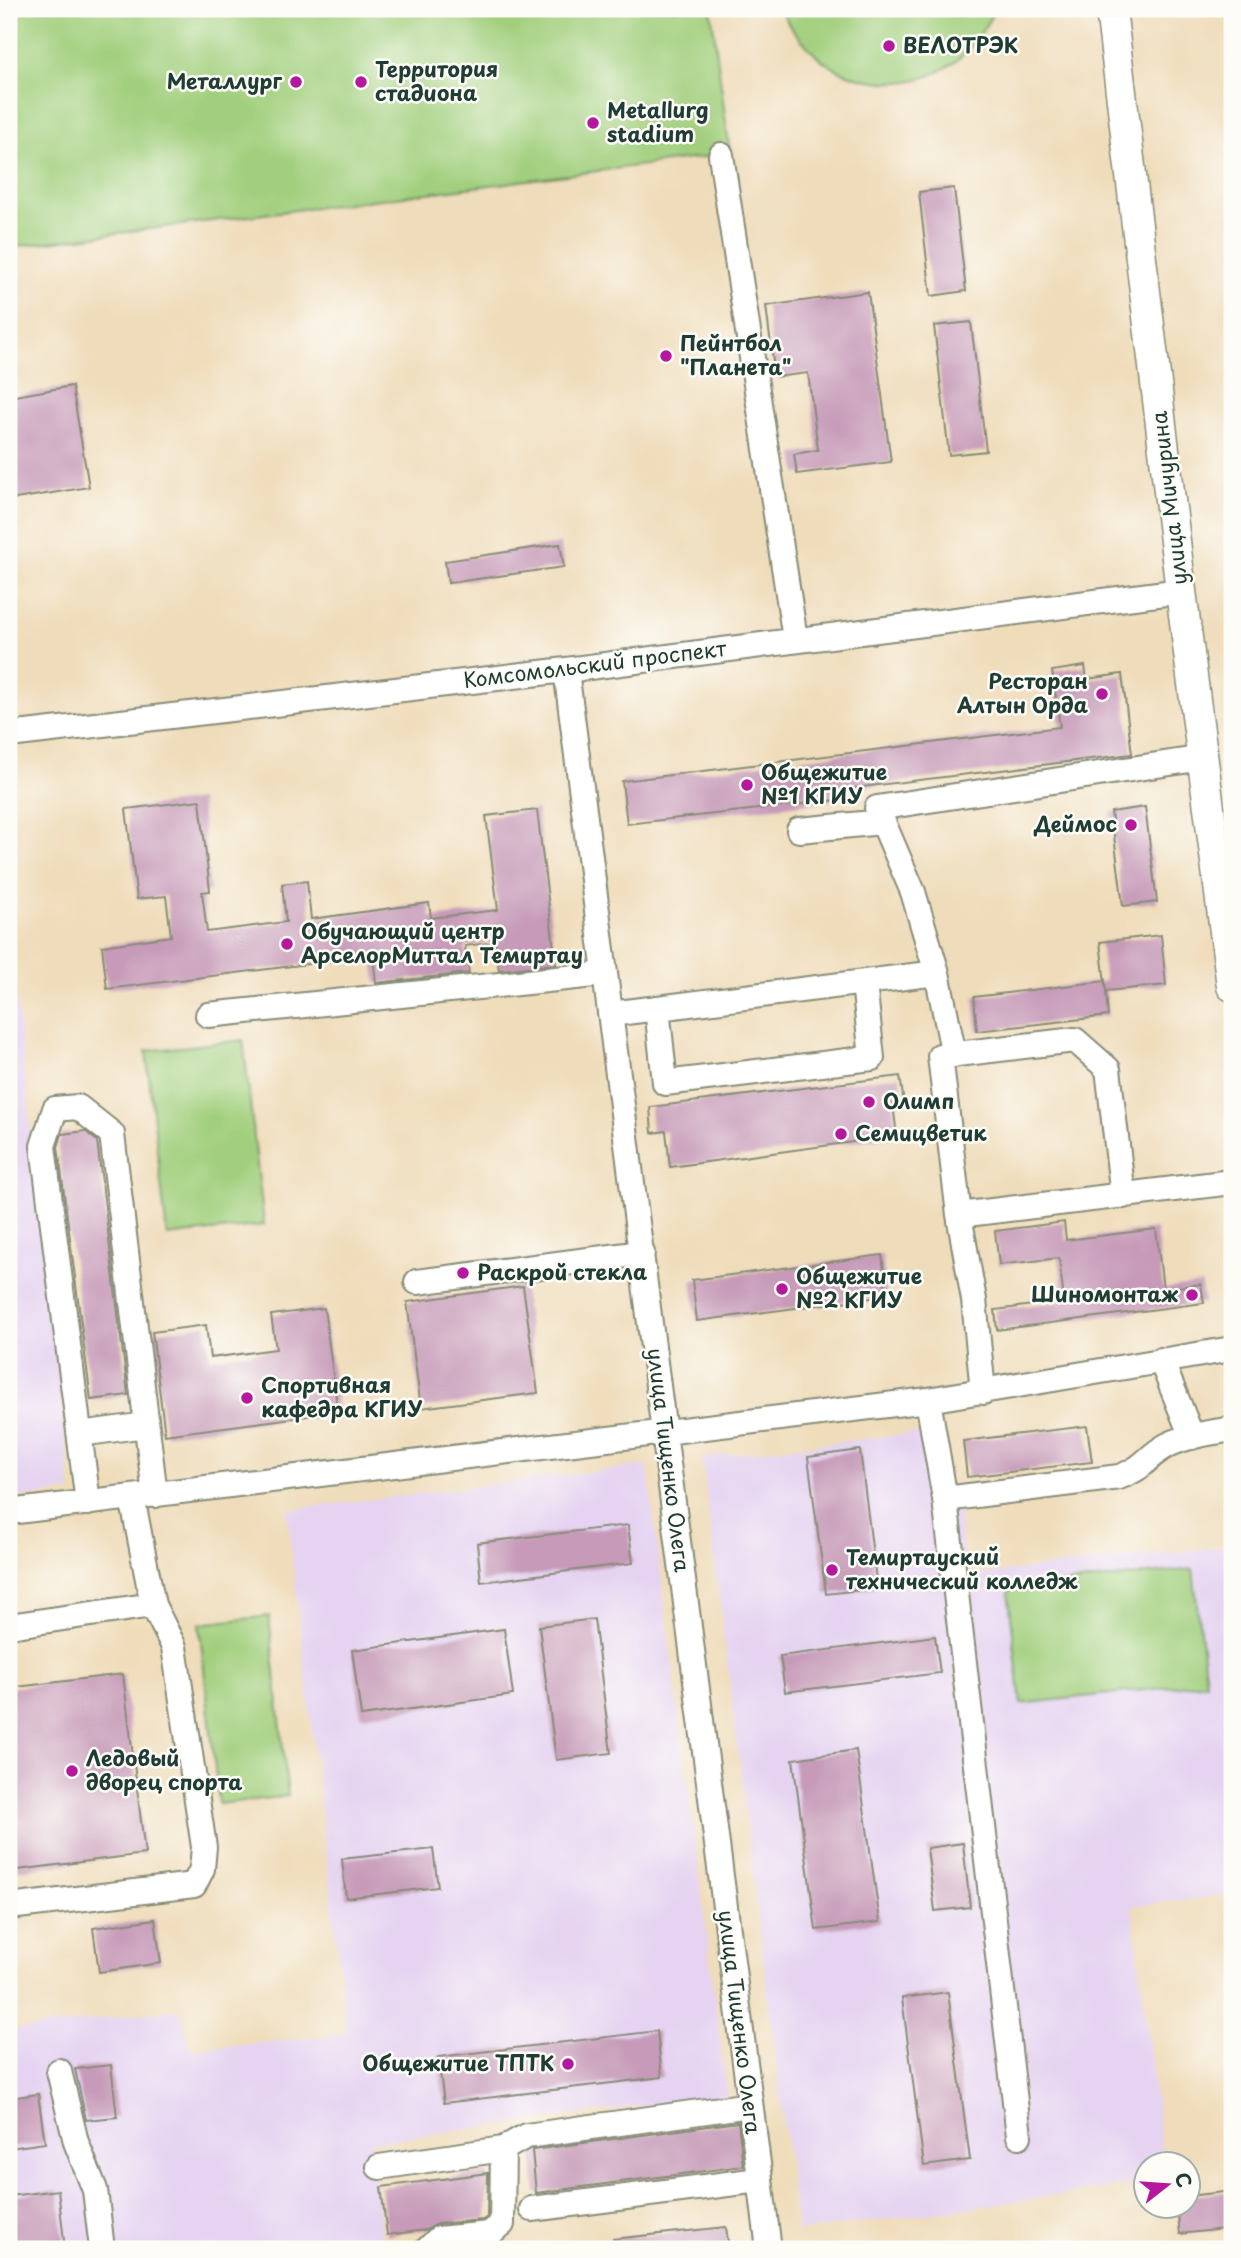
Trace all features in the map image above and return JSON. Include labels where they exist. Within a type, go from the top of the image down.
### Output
[{"type":"main road","name":"улица Мичурина","points":[[1111,9],[1232,986]]},
{"type":"street","points":[[721,155],[795,639]]},
{"type":"street","name":"Комсомольский проспект","points":[[9,735],[566,670],[1181,591]]},
{"type":"street","name":"улица Тищенко Олега","points":[[566,670],[769,2249]]},
{"type":"street","points":[[954,1055],[937,973],[913,892],[877,808],[1202,758]]},
{"type":"street","points":[[799,830],[883,822]]},
{"type":"street","points":[[610,1014],[937,973]]},
{"type":"street","points":[[208,1015],[605,974]]},
{"type":"street","points":[[657,1008],[665,1083],[693,1080],[872,1058],[864,983]]},
{"type":"street","points":[[983,1391],[974,1300],[959,1215],[940,1056],[1075,1040],[1108,1069],[1123,1196]]},
{"type":"street","points":[[9,1907],[194,1885],[199,1878],[204,1847],[174,1647],[153,1605],[143,1496],[146,1425],[112,1134],[78,1107],[55,1109],[43,1146],[88,1503]]},
{"type":"street","points":[[959,1215],[1232,1182]]},
{"type":"street","points":[[417,1282],[642,1254]]},
{"type":"street","points":[[9,1512],[928,1400],[1232,1349]]},
{"type":"street","points":[[1161,1360],[1192,1437]]},
{"type":"street","points":[[928,1400],[945,1499],[1019,2136]]},
{"type":"street","points":[[79,1434],[146,1425]]},
{"type":"street","points":[[945,1499],[1119,1477],[1144,1465],[1154,1453],[1170,1444],[1232,1429]]},
{"type":"street","points":[[9,1626],[153,1605]]},
{"type":"street","points":[[59,2071],[76,2142],[95,2190],[102,2249]]},
{"type":"street","points":[[379,2167],[503,2149],[526,2136],[750,2105]]},
{"type":"street","points":[[428,2249],[438,2239],[489,2234],[502,2224],[503,2149]]},
{"type":"street","points":[[532,2209],[759,2180]]},
{"type":"shaded area","points":[[9,934],[71,1491],[9,1499]]},
{"type":"shaded area","points":[[925,1432],[933,1507],[957,1504],[967,1576],[1229,1546],[1232,1577],[1232,1894],[1132,1906],[1161,2150],[1132,2150],[1132,2185],[797,2232],[702,1458]]},
{"type":"shaded area","points":[[647,1465],[727,2095],[371,2142],[383,2249],[9,2249],[9,2031],[179,2009],[191,2050],[347,2034],[287,1510]]},
{"type":"green space","name":"Территория стадиона","points":[[9,9],[711,9],[730,154],[9,247]]},
{"type":"green space","name":"ВЕЛОТРЭК","points":[[782,9],[995,9],[969,49],[940,71],[901,82],[880,82],[841,71],[824,61],[793,30]]},
{"type":"green space","points":[[243,1040],[264,1225],[167,1236],[146,1051]]},
{"type":"green space","points":[[1193,1569],[1206,1683],[1021,1704],[1008,1590]]},
{"type":"green space","points":[[269,1616],[288,1796],[219,1804],[199,1624]]},
{"type":"building","points":[[954,188],[966,291],[931,296],[919,192]]},
{"type":"building","points":[[868,292],[891,462],[797,474],[794,454],[818,450],[808,373],[775,377],[766,306]]},
{"type":"building","points":[[971,322],[986,451],[949,455],[934,326]]},
{"type":"building","points":[[72,386],[89,487],[9,500],[9,397]]},
{"type":"building","points":[[560,544],[564,567],[448,583],[445,561]]},
{"type":"building","points":[[1085,666],[1087,679],[1122,674],[1132,754],[845,789],[846,799],[627,824],[622,781],[1060,727],[1052,671]]},
{"type":"building","points":[[200,800],[210,891],[202,892],[207,932],[286,922],[282,884],[307,881],[311,919],[429,903],[431,918],[498,910],[486,816],[537,810],[556,964],[499,970],[495,942],[465,946],[469,973],[376,983],[373,956],[107,989],[102,946],[171,936],[166,896],[137,899],[126,809]]},
{"type":"building","points":[[1145,807],[1157,902],[1123,906],[1111,812]]},
{"type":"building","points":[[1161,935],[1166,985],[1106,991],[1100,942]]},
{"type":"building","points":[[1105,981],[1108,1016],[977,1031],[974,997]]},
{"type":"building","points":[[900,1076],[904,1103],[893,1104],[897,1136],[670,1167],[666,1131],[652,1133],[650,1107]]},
{"type":"building","points":[[85,1131],[97,1141],[128,1395],[91,1400],[58,1147],[62,1134]]},
{"type":"building","points":[[1064,1222],[1066,1240],[1156,1229],[1163,1289],[1201,1284],[1204,1303],[997,1330],[995,1310],[1064,1301],[1059,1258],[999,1265],[995,1231]]},
{"type":"building","points":[[882,1255],[887,1296],[697,1321],[692,1280]]},
{"type":"building","points":[[523,1286],[538,1393],[421,1408],[407,1302]]},
{"type":"building","points":[[324,1308],[338,1412],[165,1435],[152,1332],[206,1325],[210,1358],[276,1349],[271,1315]]},
{"type":"building","points":[[1087,1426],[1092,1462],[967,1477],[963,1441]]},
{"type":"building","points":[[860,1450],[877,1588],[826,1594],[808,1457]]},
{"type":"building","points":[[628,1525],[633,1563],[481,1582],[477,1543]]},
{"type":"building","points":[[594,1619],[611,1753],[556,1760],[539,1626]]},
{"type":"building","points":[[504,1629],[513,1695],[361,1716],[352,1650]]},
{"type":"building","points":[[935,1636],[940,1673],[785,1692],[780,1656]]},
{"type":"building","name":"Ледовый дворец спорта","points":[[123,1674],[145,1854],[9,1871],[9,1688]]},
{"type":"building","points":[[856,1750],[880,1922],[816,1930],[793,1759]]},
{"type":"building","points":[[963,1843],[970,1907],[935,1911],[927,1848]]},
{"type":"building","points":[[433,1849],[438,1887],[346,1898],[342,1859]]},
{"type":"building","points":[[155,1919],[161,1963],[99,1972],[93,1928]]},
{"type":"building","points":[[948,1992],[970,2160],[924,2166],[902,1998]]},
{"type":"building","points":[[657,2031],[662,2077],[444,2103],[438,2057]]},
{"type":"building","points":[[111,2065],[117,2117],[86,2120],[75,2069]]},
{"type":"building","points":[[38,2094],[45,2143],[9,2148],[9,2098]]},
{"type":"building","points":[[738,2122],[743,2166],[536,2193],[532,2150]]},
{"type":"building","points":[[488,2173],[487,2217],[483,2220],[437,2224],[426,2230],[387,2235],[381,2187]]},
{"type":"building","points":[[58,2190],[65,2249],[9,2249],[9,2196]]},
{"type":"building","points":[[1232,2191],[1232,2228],[1180,2234],[1178,2220],[1202,2220],[1202,2194]]},
{"type":"building","points":[[726,2227],[729,2249],[613,2249],[613,2239]]},
{"type":"place","name":"ВЕЛОТРЭК","points":[[889,46]]},
{"type":"place","name":"Металлург","points":[[296,82]]},
{"type":"place","name":"Территория стадиона","points":[[361,82]]},
{"type":"place","name":"Metallurg stadium","points":[[593,123]]},
{"type":"place","name":"Пейнтбол \"Планета\"","points":[[666,356]]},
{"type":"place","name":"Ресторан Алтын Орда","points":[[1102,694]]},
{"type":"place","name":"Общежитие №1 КГИУ","points":[[747,785]]},
{"type":"place","name":"Деймос","points":[[1131,825]]},
{"type":"place","name":"Обучающий центр АрселорМиттал Темиртау","points":[[287,944]]},
{"type":"place","name":"Олимп","points":[[869,1102]]},
{"type":"place","name":"Семицветик","points":[[841,1134]]},
{"type":"place","name":"Раскрой стекла","points":[[463,1273]]},
{"type":"place","name":"Общежитие №2 КГИУ","points":[[782,1289]]},
{"type":"place","name":"Шиномонтаж","points":[[1192,1295]]},
{"type":"place","name":"Спортивная кафедра КГИУ","points":[[247,1398]]},
{"type":"place","name":"Темиртауский технический колледж","points":[[832,1570]]},
{"type":"place","name":"Ледовый дворец спорта","points":[[72,1771]]},
{"type":"place","name":"Общежитие ТПТК","points":[[568,2064]]}]
